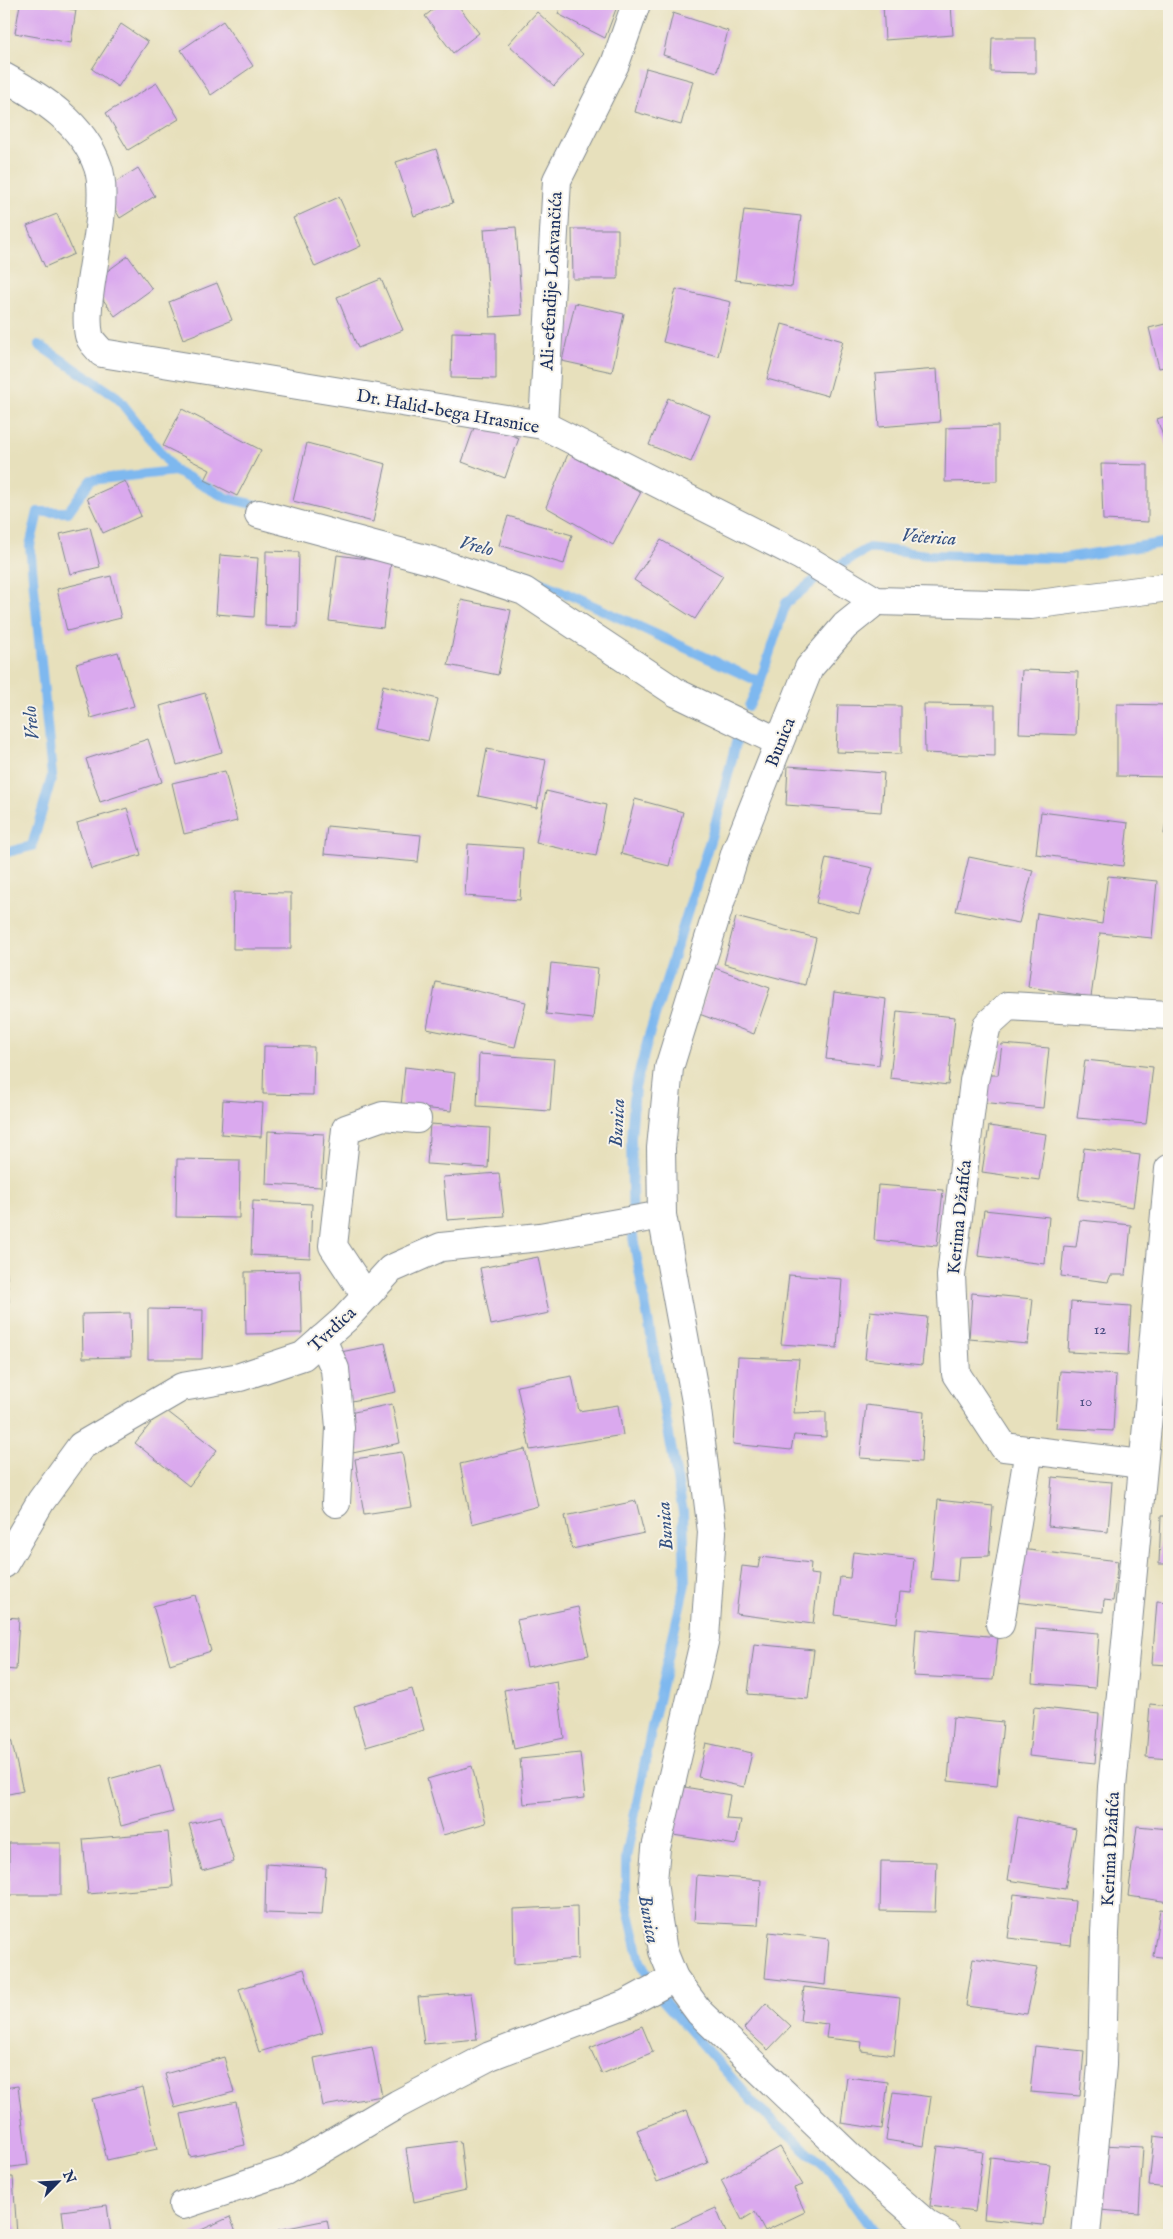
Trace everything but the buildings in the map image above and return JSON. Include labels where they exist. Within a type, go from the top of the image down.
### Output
[{"type":"street","name":"Ali-efendije Lokvančića","points":[[542,426],[557,180],[614,64],[636,4]]},
{"type":"street","name":"Dr. Halid-bega Hrasnice","points":[[4,77],[35,94],[66,118],[88,146],[99,169],[101,205],[88,302],[88,319],[89,336],[102,353],[542,426],[801,556],[876,601],[1031,605],[1169,587]]},
{"type":"street","points":[[259,514],[433,561],[524,591],[677,693],[716,710],[779,742]]},
{"type":"street","name":"Bunica","points":[[876,601],[845,626],[809,668],[736,851],[669,1068],[654,1216],[696,1402],[712,1532],[705,1638],[656,1848],[654,1881],[663,1951],[661,1986],[700,2013],[930,2232]]},
{"type":"street","name":"Kerima Džafića","points":[[1142,1464],[1004,1447],[956,1374],[952,1276],[974,1082],[987,1025],[1008,1006],[1169,1015]]},
{"type":"street","points":[[366,1296],[333,1246],[346,1129],[383,1116],[417,1119]]},
{"type":"street","name":"Kerima Džafića","points":[[1086,2235],[1102,2064],[1105,1933],[1112,1787],[1142,1464],[1160,1395],[1151,1369],[1169,1169]]},
{"type":"street","name":"Tvrdica","points":[[4,1564],[41,1501],[81,1446],[182,1387],[240,1377],[303,1356],[345,1319],[391,1269],[441,1247],[540,1236],[654,1216]]},
{"type":"street","points":[[322,1339],[335,1369],[340,1428],[336,1502]]},
{"type":"street","points":[[1000,1624],[1029,1450]]},
{"type":"street","points":[[183,2205],[285,2171],[398,2104],[490,2056],[626,2004],[661,1986]]},
{"type":"waterway","name":"Vrelo","points":[[39,345],[117,397],[175,471],[227,498],[264,507]]},
{"type":"waterway","name":"Vrelo","points":[[4,853],[32,846],[52,776],[30,546],[38,512],[68,512],[91,480],[175,471]]},
{"type":"waterway","name":"Večerica","points":[[749,706],[760,682],[786,603],[820,576],[869,548],[927,555],[1064,558],[1169,542]]},
{"type":"waterway","name":"Vrelo","points":[[486,565],[526,575],[760,682]]},
{"type":"waterway","name":"Bunica","points":[[738,735],[717,818],[650,1032],[635,1088],[631,1138],[633,1237],[683,1512],[685,1584],[652,1727],[626,1858],[626,1900],[640,1961],[661,1998],[759,2109],[830,2171],[876,2235]]}]
